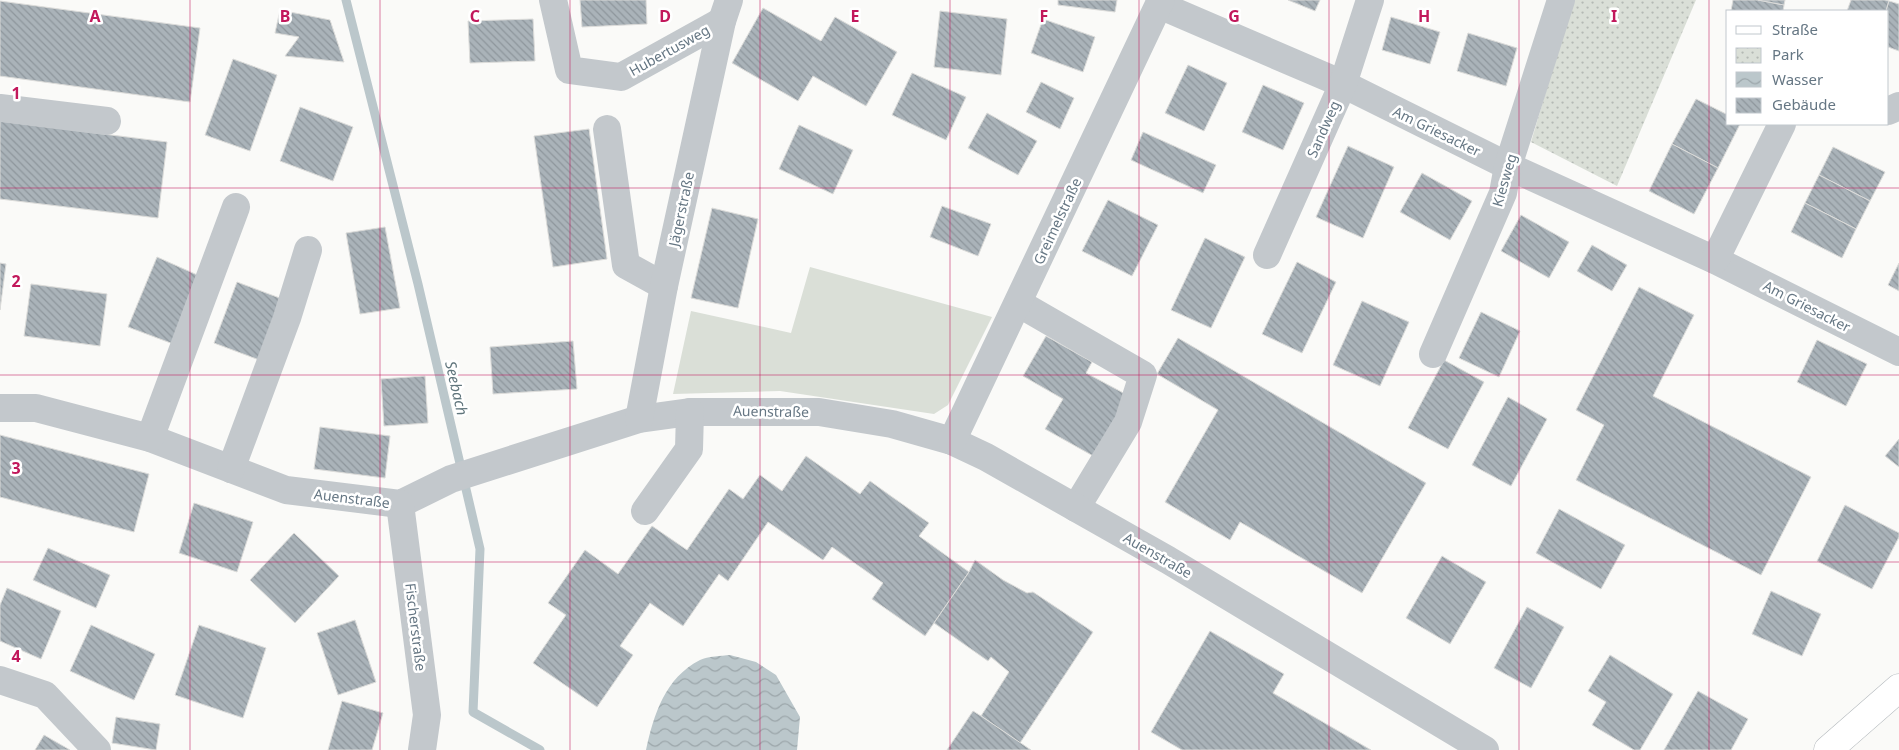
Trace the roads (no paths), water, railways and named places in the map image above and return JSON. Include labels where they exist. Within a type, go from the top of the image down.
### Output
[{"type":"main road","points":[[1828,750],[1899,688]]},
{"type":"street","name":"Hubertusweg","points":[[553,0],[569,70],[621,77],[725,10]]},
{"type":"street","name":"Sandweg","points":[[1267,255],[1343,84],[1370,0]]},
{"type":"street","name":"Kiesweg","points":[[1433,354],[1503,193],[1508,166],[1561,0]]},
{"type":"street","name":"Am Griesacker","points":[[1160,2],[1343,84],[1508,166],[1715,260],[1899,352]]},
{"type":"street","name":"Greimelstraße","points":[[952,441],[1160,2]]},
{"type":"street","name":"Jägerstraße","points":[[639,419],[664,286],[725,10]]},
{"type":"street","points":[[0,108],[107,121]]},
{"type":"street","points":[[1715,260],[1782,125]]},
{"type":"street","points":[[608,128],[626,265],[664,286]]},
{"type":"street","points":[[150,438],[236,207]]},
{"type":"street","points":[[231,469],[283,326],[308,250]]},
{"type":"street","points":[[1018,302],[1144,375],[1128,422],[1076,508]]},
{"type":"street","name":"Auenstraße","points":[[0,408],[36,408],[150,438],[286,490],[400,504],[463,475],[639,419],[690,412],[734,410],[819,412],[892,424],[952,441],[986,457],[1168,560],[1485,750]]},
{"type":"street","points":[[645,511],[689,449],[690,412]]},
{"type":"street","name":"Fischerstraße","points":[[400,504],[427,715],[422,750]]},
{"type":"street","points":[[0,680],[45,695],[97,750]]},
{"type":"water","points":[[730,655],[756,662],[776,675],[800,717],[797,750],[646,750],[657,710],[678,677],[700,660]]},
{"type":"waterway","name":"Seebach","points":[[346,0],[418,284],[480,549],[473,712],[540,750]]}]
